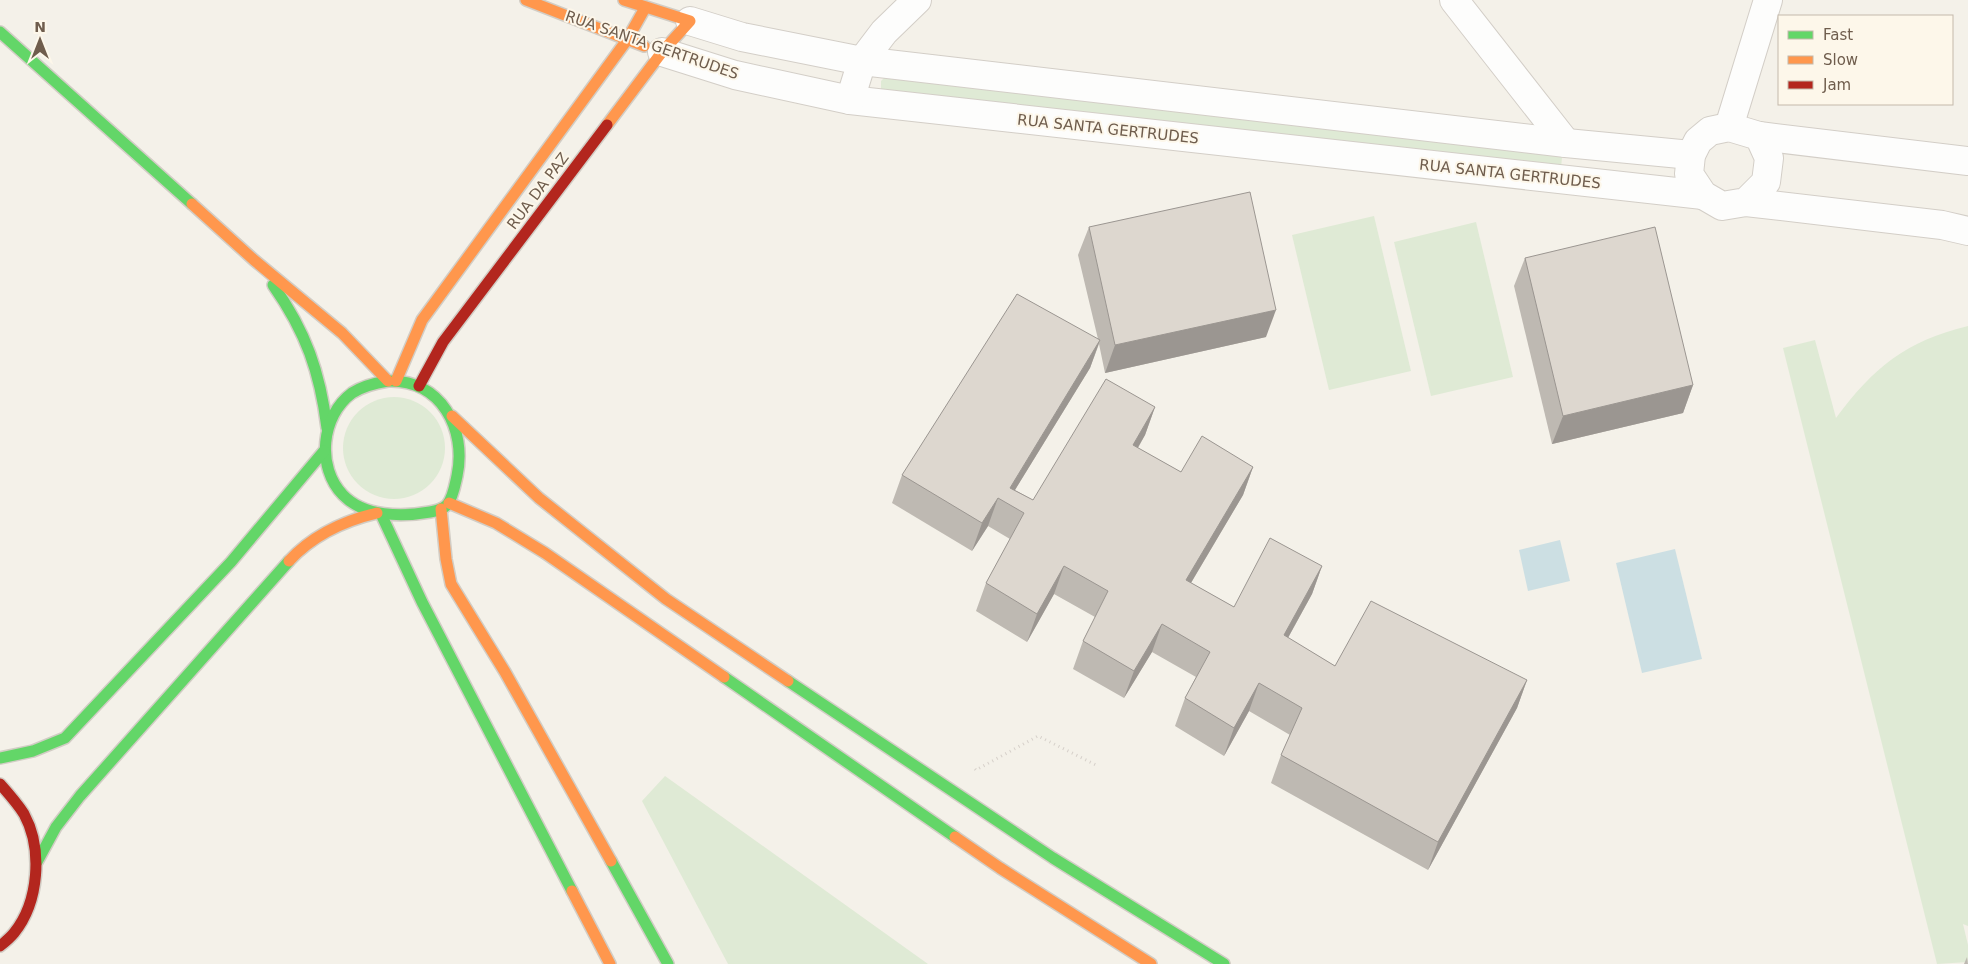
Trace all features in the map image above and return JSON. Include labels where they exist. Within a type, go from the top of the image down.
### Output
[{"type":"street","name":"RUA SANTA GERTRUDES","points":[[526,0],[627,40],[735,75],[850,100],[1703,195]]},
{"type":"street","points":[[624,0],[742,38],[862,61],[1691,156]]},
{"type":"street","points":[[1454,0],[1566,143]]},
{"type":"street","points":[[1729,127],[1768,0]]},
{"type":"street","points":[[850,100],[862,61],[884,32],[913,1]]},
{"type":"street","name":"RUA DA PAZ","points":[[392,381],[422,320],[627,40],[645,8]]},
{"type":"street","name":"RUA DA PAZ","points":[[419,386],[443,342],[662,52],[690,21]]},
{"type":"street","points":[[0,32],[254,260],[342,332],[392,381]]},
{"type":"street","points":[[1968,161],[1759,136],[1729,127],[1710,131],[1698,141],[1691,156],[1689,174],[1703,195],[1722,206],[1746,202],[1942,225],[1968,230]]},
{"type":"street","points":[[1746,202],[1766,182],[1769,158],[1759,136]]},
{"type":"street","points":[[254,260],[282,297],[304,338],[320,383],[327,428],[324,450],[329,472],[340,491],[356,505],[379,513],[422,602],[610,964]]},
{"type":"street","points":[[327,428],[336,410],[350,395],[368,385],[404,381],[419,386],[438,398],[452,416],[539,498],[666,599],[1053,858],[1224,964]]},
{"type":"street","points":[[452,416],[458,437],[457,480],[445,506],[446,559],[451,584],[505,672],[668,964]]},
{"type":"street","points":[[0,758],[21,755],[65,738],[206,591],[297,486],[324,450]]},
{"type":"street","points":[[37,862],[56,827],[80,796],[298,551],[311,539],[342,522],[379,513],[424,513],[445,506],[496,523],[545,553],[1000,868],[1151,964]]},
{"type":"street","points":[[0,784],[11,794],[30,826],[37,862],[32,898],[16,931],[0,946]]},
{"type":"path","points":[[968,765],[976,770],[1038,736],[1098,766]]},
{"type":"green space","points":[[889,73],[1559,152],[1562,158],[1561,167],[881,91],[881,81]]},
{"type":"green space","points":[[1374,216],[1411,371],[1329,390],[1292,235]]},
{"type":"green space","points":[[1476,222],[1513,377],[1431,396],[1394,242]]},
{"type":"green space","points":[[1968,326],[1968,926],[1963,924],[1968,945],[1968,962],[1937,964],[1783,348],[1815,340],[1836,418],[1864,384],[1893,358],[1927,340]]},
{"type":"green space","points":[[394,397],[404,398],[423,405],[437,419],[444,438],[444,458],[437,477],[423,491],[404,498],[394,499],[384,498],[365,491],[351,477],[344,458],[343,448],[344,438],[351,419],[365,405],[384,398]]},
{"type":"green space","points":[[665,776],[928,964],[728,964],[642,801]]},
{"type":"shaded area","points":[[1560,540],[1570,581],[1528,591],[1519,550]]},
{"type":"shaded area","points":[[1675,549],[1702,659],[1642,673],[1616,563]]},
{"type":"building","points":[[1250,192],[1276,310],[1115,345],[1089,227]]},
{"type":"building","points":[[1655,227],[1693,385],[1563,416],[1525,258]]},
{"type":"building","points":[[1017,294],[1100,340],[1010,488],[1033,500],[1106,379],[1155,407],[1133,445],[1181,472],[1202,436],[1253,467],[1186,580],[1234,607],[1270,538],[1322,566],[1284,635],[1335,666],[1371,601],[1527,680],[1438,842],[1281,755],[1302,708],[1259,683],[1234,728],[1185,698],[1210,652],[1162,624],[1134,671],[1083,641],[1108,591],[1064,566],[1037,614],[986,583],[1024,513],[998,498],[982,523],[902,475]]},
{"type":"traffic: fast","points":[[0,32],[192,204]]},
{"type":"traffic: fast","points":[[273,285],[285,302],[310,353],[316,371],[327,428]]},
{"type":"traffic: fast","points":[[388,381],[407,383],[423,388],[436,398],[446,410],[454,425],[458,441],[457,476],[449,502],[439,510],[408,515],[384,514],[362,508],[343,495],[334,484],[326,456],[328,428],[334,415],[352,393],[360,388],[388,381]]},
{"type":"traffic: fast","points":[[0,758],[33,751],[65,738],[231,562],[324,451]]},
{"type":"traffic: fast","points":[[381,514],[422,602],[572,891]]},
{"type":"traffic: fast","points":[[37,862],[56,827],[80,796],[289,561]]},
{"type":"traffic: fast","points":[[724,677],[955,837]]},
{"type":"traffic: fast","points":[[788,681],[1053,858],[1224,964]]},
{"type":"traffic: fast","points":[[611,861],[668,964]]},
{"type":"traffic: slow","points":[[526,0],[644,46]]},
{"type":"traffic: slow","points":[[607,125],[662,52],[690,21],[624,0]]},
{"type":"traffic: slow","points":[[396,381],[422,320],[627,40],[645,8]]},
{"type":"traffic: slow","points":[[192,204],[254,260],[342,333],[388,381]]},
{"type":"traffic: slow","points":[[452,416],[539,498],[666,599],[788,681]]},
{"type":"traffic: slow","points":[[449,503],[496,523],[545,553],[724,677]]},
{"type":"traffic: slow","points":[[441,509],[446,559],[451,584],[505,672],[611,861]]},
{"type":"traffic: slow","points":[[289,561],[318,536],[352,520],[377,513]]},
{"type":"traffic: slow","points":[[955,837],[1000,868],[1151,964]]},
{"type":"traffic: slow","points":[[572,891],[610,964]]},
{"type":"traffic: jam","points":[[419,386],[443,342],[607,125]]},
{"type":"traffic: jam","points":[[0,784],[24,814],[30,828],[36,859],[36,875],[29,906],[14,933],[0,946]]}]
